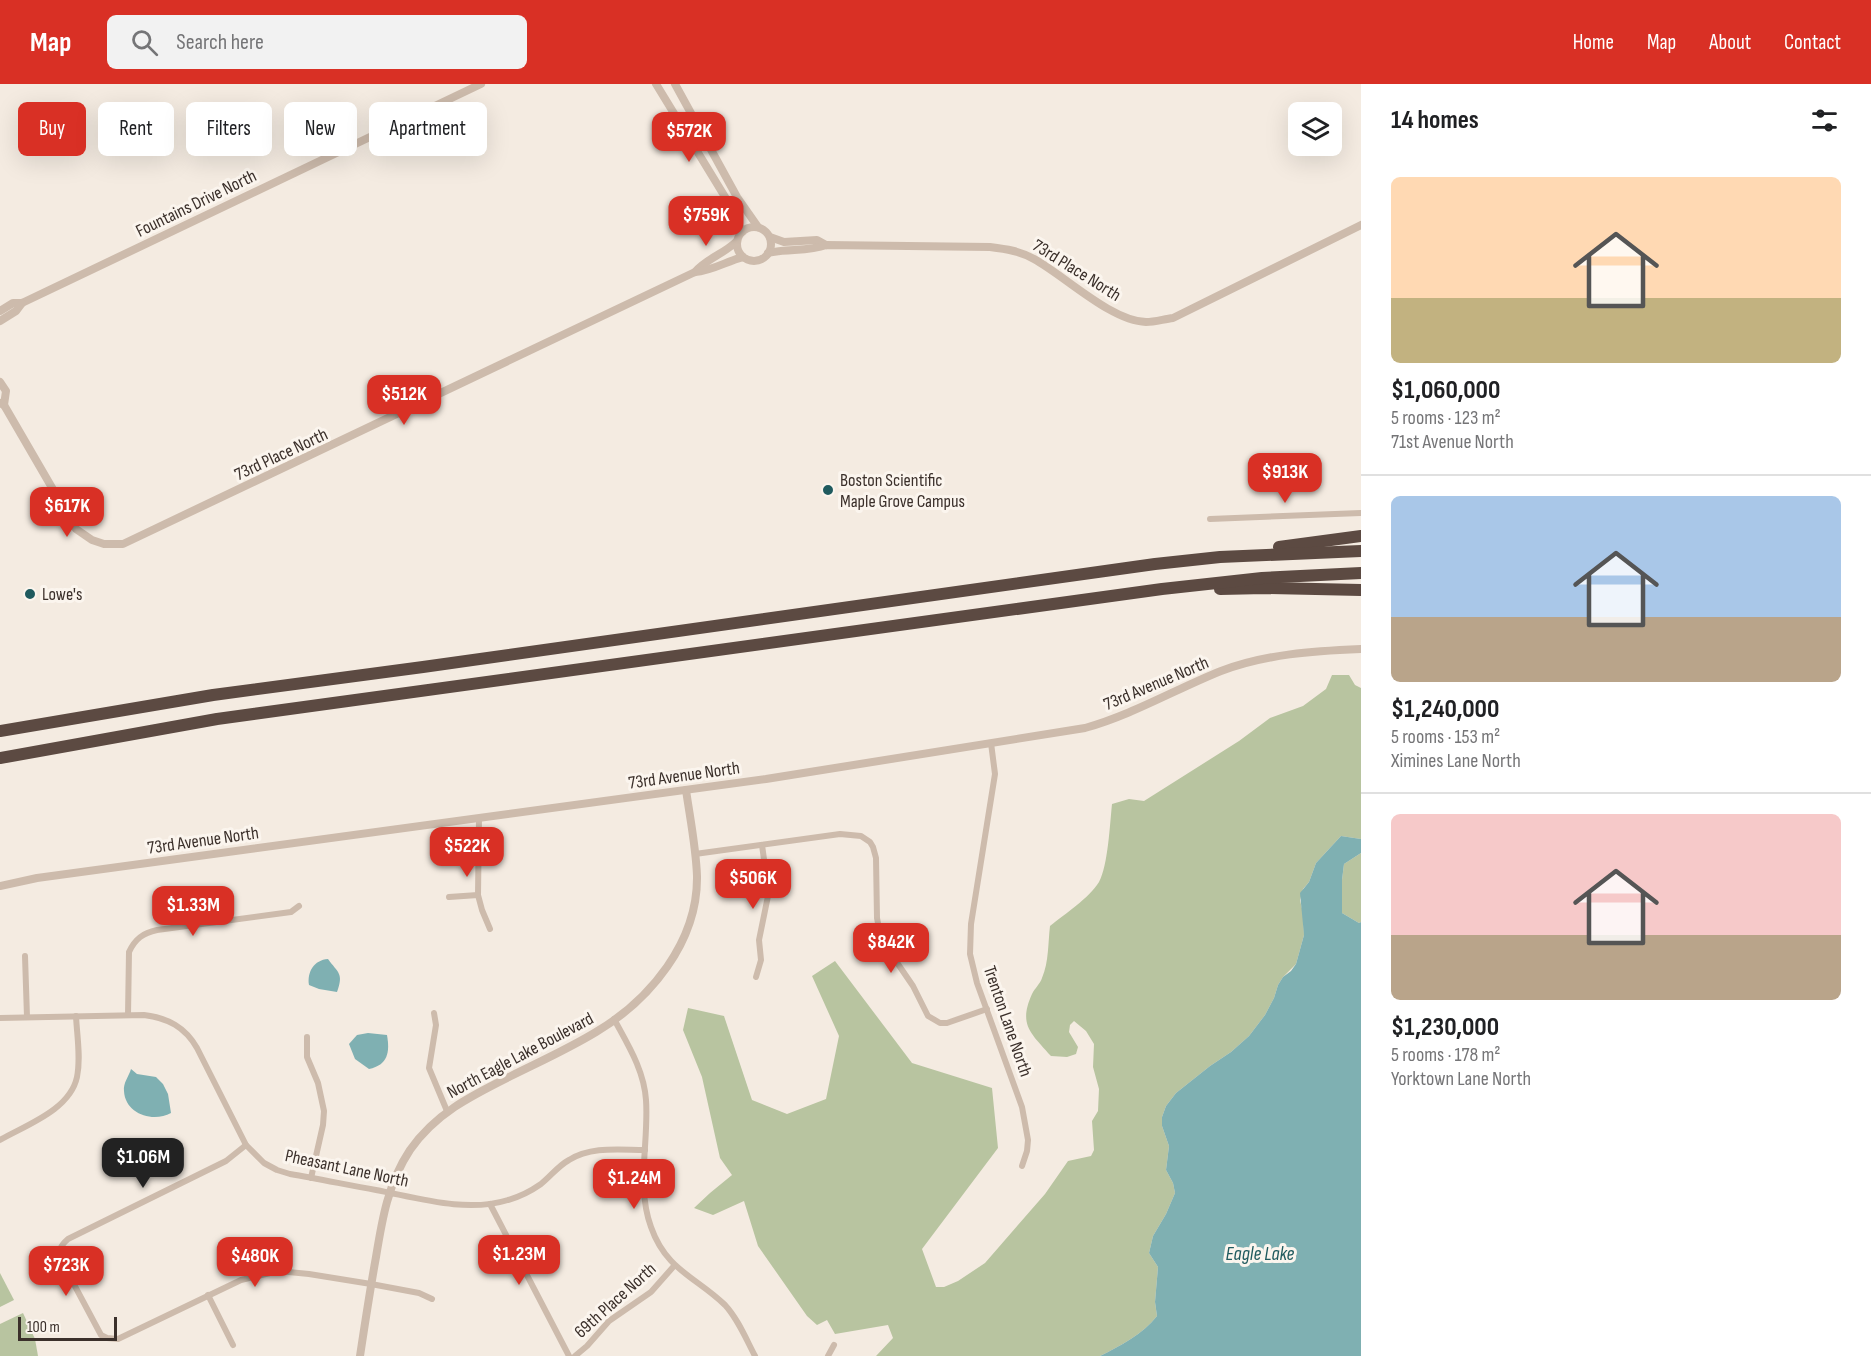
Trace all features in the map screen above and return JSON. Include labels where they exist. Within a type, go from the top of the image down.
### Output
[{"type":"highway","points":[[0,731],[213,695],[423,668],[1361,536]]},
{"type":"highway","points":[[1177,562],[1256,555],[1361,551]]},
{"type":"highway","points":[[0,758],[217,719],[1218,581],[1361,573]]},
{"type":"highway","points":[[1126,594],[1244,588],[1361,590]]},
{"type":"street","name":"Fountains Drive North","points":[[0,311],[13,303],[22,303],[481,84]]},
{"type":"street","points":[[656,84],[733,210],[742,232]]},
{"type":"street","points":[[675,84],[737,196],[758,227],[767,232],[770,237],[768,253],[753,261],[743,257],[737,247],[737,242],[742,232],[758,227]]},
{"type":"street","name":"73rd Place North","points":[[768,253],[781,249],[817,249],[826,245],[1012,249],[1034,258],[1124,317],[1145,322],[1173,318],[1361,225]]},
{"type":"street","name":"73rd Place North","points":[[770,237],[784,242],[817,240],[826,245]]},
{"type":"street","name":"73rd Place North","points":[[2,404],[76,529],[92,540],[104,544],[123,544],[695,272],[702,264],[728,250],[737,242]]},
{"type":"street","name":"73rd Place North","points":[[695,272],[706,272],[743,257]]},
{"type":"street","name":"Fountains Drive North","points":[[0,321],[16,311],[22,303]]},
{"type":"street","points":[[0,382],[6,392],[2,404]]},
{"type":"street","points":[[1210,519],[1361,513]]},
{"type":"street","name":"73rd Avenue North","points":[[0,886],[38,878],[686,790],[992,743],[1098,724],[1221,671],[1249,662],[1305,652],[1361,649]]},
{"type":"street","name":"Trenton Lane North","points":[[992,743],[995,774],[969,939],[972,969],[1022,1107],[1028,1140],[1022,1166]]},
{"type":"street","name":"North Eagle Lake Boulevard","points":[[360,1356],[389,1193],[410,1151],[424,1133],[447,1112],[478,1092],[581,1041],[614,1019],[648,990],[674,957],[691,919],[697,876],[686,790]]},
{"type":"street","points":[[479,818],[478,895],[490,929]]},
{"type":"street","points":[[695,855],[840,834],[855,835],[866,839],[875,852],[877,918],[880,934],[913,986],[928,1016],[940,1023],[947,1023],[987,1009]]},
{"type":"street","points":[[756,976],[760,960],[759,940],[768,896],[762,845]]},
{"type":"street","points":[[449,897],[478,895]]},
{"type":"street","points":[[128,1015],[128,962],[133,944],[147,932],[291,912],[299,906]]},
{"type":"street","points":[[25,956],[27,1017]]},
{"type":"street","points":[[434,1013],[436,1025],[429,1068],[447,1112]]},
{"type":"street","name":"Pheasant Lane North","points":[[0,1018],[128,1015],[157,1016],[170,1021],[190,1037],[246,1145],[264,1163],[277,1170],[311,1178],[460,1205],[490,1204],[526,1193],[541,1184],[559,1166],[579,1155],[609,1149],[645,1150]]},
{"type":"street","points":[[0,1140],[52,1111],[68,1097],[77,1077],[76,1016]]},
{"type":"street","points":[[614,1019],[634,1057],[644,1085],[646,1098],[644,1189],[646,1213],[656,1238],[674,1266],[724,1305],[734,1316],[755,1356]]},
{"type":"street","points":[[307,1037],[307,1056],[318,1083],[324,1111],[311,1178]]},
{"type":"street","points":[[246,1145],[226,1161],[68,1239],[59,1249],[61,1260],[101,1335],[118,1339],[248,1277],[278,1271],[371,1284],[419,1293],[432,1299]]},
{"type":"street","points":[[490,1204],[569,1356]]},
{"type":"street","name":"69th Place North","points":[[575,1356],[609,1321],[651,1292],[674,1266]]},
{"type":"street","points":[[208,1295],[233,1345]]},
{"type":"street","points":[[828,1356],[834,1345]]},
{"type":"green space","points":[[1332,675],[1349,675],[1355,685],[1361,688],[1361,839],[1341,836],[1316,863],[1300,900],[1304,935],[1296,964],[1278,985],[1265,1015],[1249,1036],[1176,1093],[1166,1106],[1162,1126],[1169,1146],[1166,1170],[1175,1193],[1153,1236],[1149,1253],[1158,1267],[1155,1302],[1157,1316],[1138,1334],[1100,1356],[876,1356],[893,1338],[888,1325],[835,1334],[827,1320],[817,1325],[807,1316],[758,1246],[744,1201],[713,1215],[694,1208],[732,1175],[720,1158],[702,1077],[683,1030],[688,1008],[724,1016],[752,1100],[787,1114],[826,1099],[839,1036],[812,976],[835,961],[912,1063],[992,1088],[998,1148],[922,1249],[936,1287],[944,1287],[958,1281],[985,1263],[1045,1194],[1068,1161],[1091,1156],[1094,1150],[1092,1121],[1098,1111],[1099,1089],[1093,1067],[1094,1044],[1086,1031],[1074,1021],[1070,1025],[1069,1032],[1078,1047],[1076,1054],[1067,1057],[1051,1056],[1029,1028],[1026,1014],[1032,994],[1044,972],[1050,926],[1089,894],[1102,875],[1112,804],[1129,799],[1144,801],[1239,741],[1270,718],[1303,706],[1326,689]]},
{"type":"green space","points":[[1361,853],[1361,922],[1359,923],[1342,913],[1342,880],[1344,864]]},
{"type":"green space","points":[[0,1273],[14,1300],[0,1307]]},
{"type":"green space","points":[[23,1313],[35,1339],[38,1356],[0,1356],[0,1324]]},
{"type":"water","name":"Eagle Lake","points":[[1341,836],[1361,839],[1361,853],[1344,864],[1342,913],[1361,922],[1361,1356],[1100,1356],[1138,1334],[1157,1316],[1155,1302],[1158,1267],[1149,1253],[1153,1236],[1175,1193],[1166,1170],[1169,1146],[1162,1126],[1162,1117],[1166,1106],[1176,1093],[1249,1036],[1265,1015],[1278,985],[1296,964],[1304,935],[1300,893],[1309,882],[1316,863]]},
{"type":"water","points":[[328,959],[340,977],[337,992],[309,985],[312,967]]},
{"type":"water","points":[[368,1033],[387,1035],[388,1047],[384,1061],[369,1069],[355,1059],[349,1044],[357,1035]]},
{"type":"water","points":[[131,1069],[137,1074],[156,1077],[163,1084],[168,1094],[171,1113],[164,1116],[148,1116],[129,1106],[124,1088]]},
{"type":"place","name":"Boston Scientific Maple Grove Campus","points":[[828,490]]},
{"type":"place","name":"Lowe's","points":[[30,594]]}]
